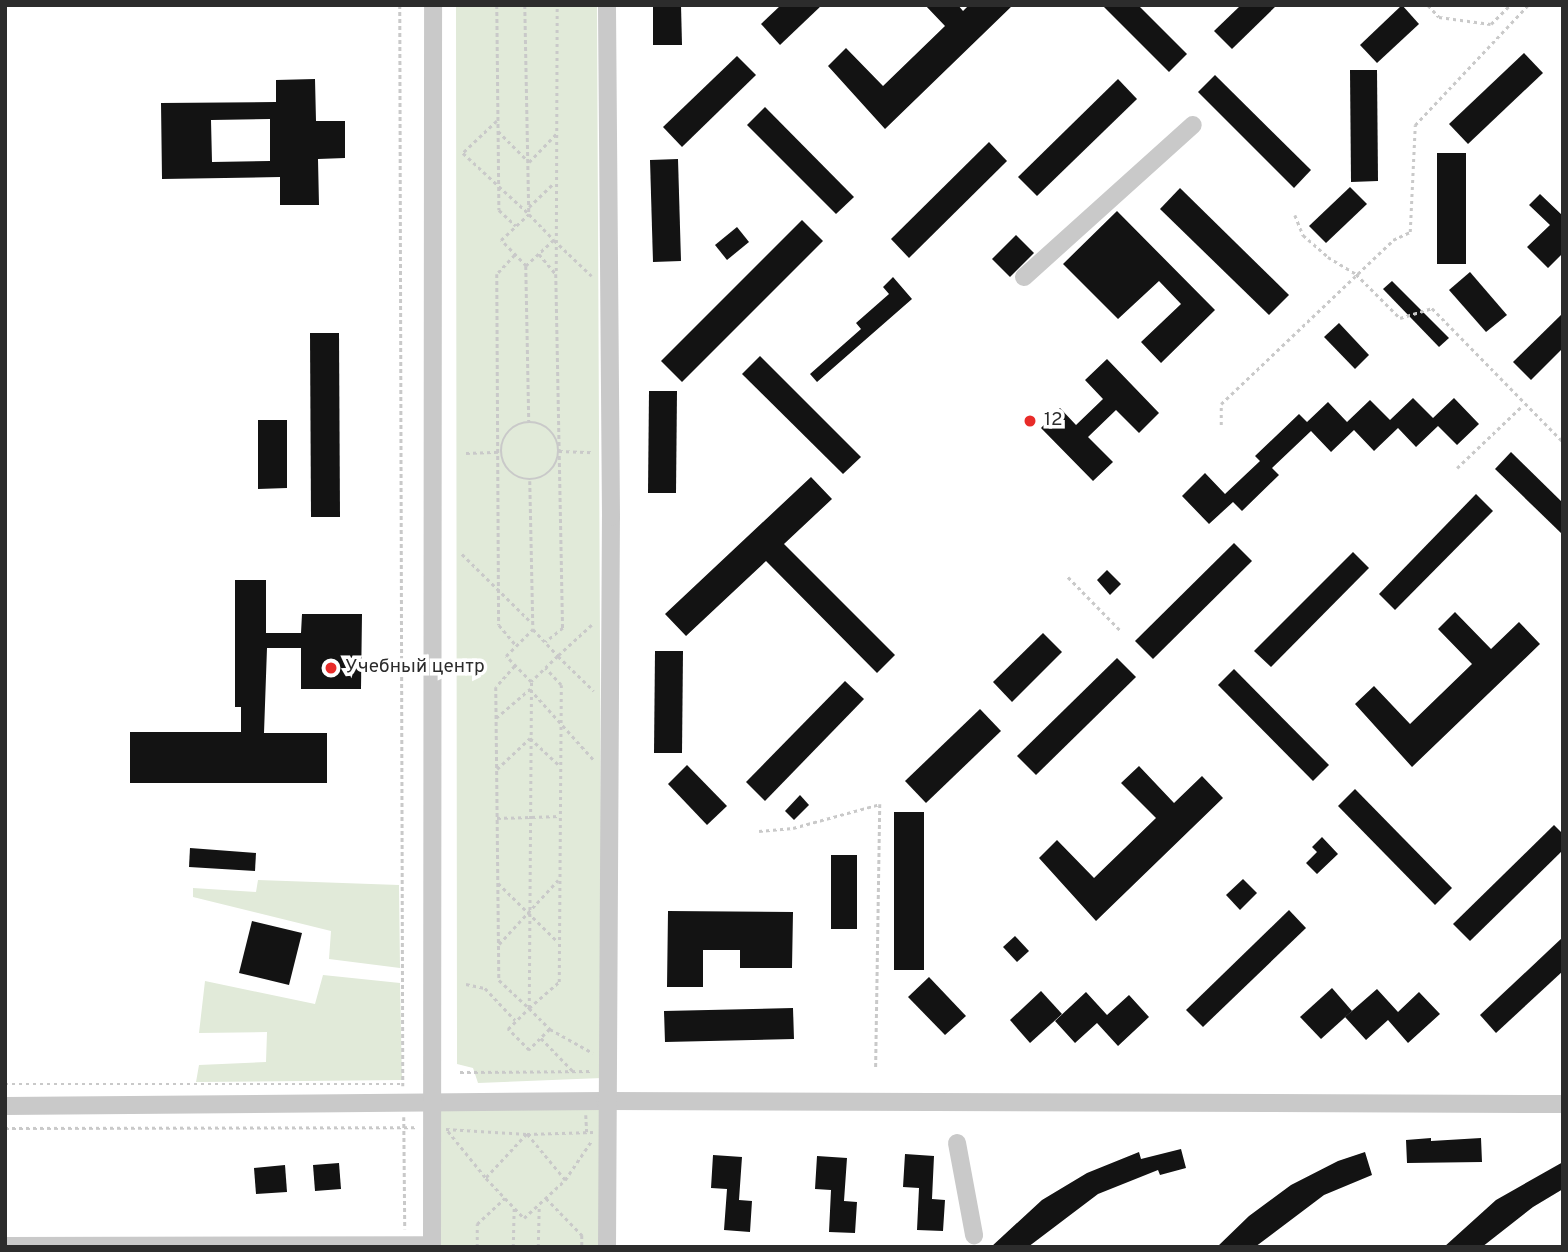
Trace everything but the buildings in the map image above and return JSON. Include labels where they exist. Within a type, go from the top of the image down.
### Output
[{"type":"street","points":[[5,1246],[432,1246],[435,1104],[433,5]]},
{"type":"street","points":[[607,5],[611,571],[607,1247]]},
{"type":"street","points":[[1024,277],[1193,125]]},
{"type":"street","points":[[5,1107],[606,1101],[1563,1104]]},
{"type":"street","points":[[957,1143],[974,1235]]},
{"type":"path","points":[[400,5],[403,1093]]},
{"type":"path","points":[[497,5],[499,210],[516,226]]},
{"type":"path","points":[[525,5],[529,214],[501,240],[526,267],[529,422]]},
{"type":"path","points":[[1428,5],[1440,17],[1490,24],[1510,5]]},
{"type":"path","points":[[1221,425],[1222,404],[1393,240],[1410,232],[1415,125],[1528,5]]},
{"type":"path","points":[[546,642],[563,628],[554,240],[556,6]]},
{"type":"path","points":[[498,120],[463,153],[593,276]]},
{"type":"path","points":[[498,131],[529,162]]},
{"type":"path","points":[[529,162],[557,133]]},
{"type":"path","points":[[529,207],[556,182]]},
{"type":"path","points":[[1295,215],[1303,235],[1328,257],[1356,274],[1400,318],[1432,308],[1563,442]]},
{"type":"path","points":[[526,267],[554,240]]},
{"type":"path","points":[[539,254],[556,274]]},
{"type":"path","points":[[515,255],[497,274],[499,625],[516,645]]},
{"type":"path","points":[[1457,468],[1524,404]]},
{"type":"path","points":[[529,422],[538,423],[553,434],[559,451],[554,469],[547,475],[530,481],[513,476],[506,469],[500,452],[501,443],[512,428],[529,422]]},
{"type":"path","points":[[559,451],[593,452]]},
{"type":"path","points":[[466,453],[500,452]]},
{"type":"path","points":[[530,481],[533,629],[594,691]]},
{"type":"path","points":[[462,554],[533,624]]},
{"type":"path","points":[[1068,577],[1120,630]]},
{"type":"path","points":[[529,1008],[531,682],[592,625]]},
{"type":"path","points":[[531,682],[506,656],[533,629]]},
{"type":"path","points":[[515,666],[496,687],[499,980],[550,1029],[595,1054]]},
{"type":"path","points":[[545,668],[561,685],[559,982],[508,1029],[529,1050],[550,1029]]},
{"type":"path","points":[[496,718],[530,689]]},
{"type":"path","points":[[530,689],[594,761]]},
{"type":"path","points":[[497,769],[530,738]]},
{"type":"path","points":[[530,738],[560,766]]},
{"type":"path","points":[[759,831],[793,828],[880,804],[876,1067]]},
{"type":"path","points":[[497,818],[560,816]]},
{"type":"path","points":[[499,944],[559,878]]},
{"type":"path","points":[[498,883],[559,943]]},
{"type":"path","points":[[466,984],[485,988],[516,1021]]},
{"type":"path","points":[[541,1038],[573,1071]]},
{"type":"path","points":[[460,1072],[597,1071]]},
{"type":"path","points":[[5,1084],[403,1084]]},
{"type":"path","points":[[586,1114],[587,1132]]},
{"type":"path","points":[[404,1116],[405,1235]]},
{"type":"path","points":[[5,1128],[421,1127]]},
{"type":"path","points":[[446,1129],[527,1134],[598,1132],[565,1180],[524,1218],[486,1178],[446,1129]]},
{"type":"path","points":[[486,1178],[527,1134]]},
{"type":"path","points":[[527,1134],[565,1180]]},
{"type":"path","points":[[477,1247],[477,1224],[505,1198]]},
{"type":"path","points":[[546,1198],[582,1235],[583,1247]]},
{"type":"path","points":[[538,1205],[538,1247]]},
{"type":"path","points":[[513,1247],[514,1207]]},
{"type":"green space","points":[[456,5],[597,5],[602,1078],[478,1083],[473,1068],[457,1064]]},
{"type":"green space","points":[[258,880],[399,885],[400,968],[329,959],[331,931],[193,897],[193,888],[256,892]]},
{"type":"green space","points":[[323,975],[400,983],[402,1080],[196,1082],[199,1065],[266,1062],[267,1032],[199,1033],[205,981],[315,1004]]},
{"type":"green space","points":[[605,1101],[607,1247],[432,1247],[434,1104]]},
{"type":"place","name":"12","points":[[1030,421]]},
{"type":"place","name":"Учебный центр","points":[[331,668]]}]
